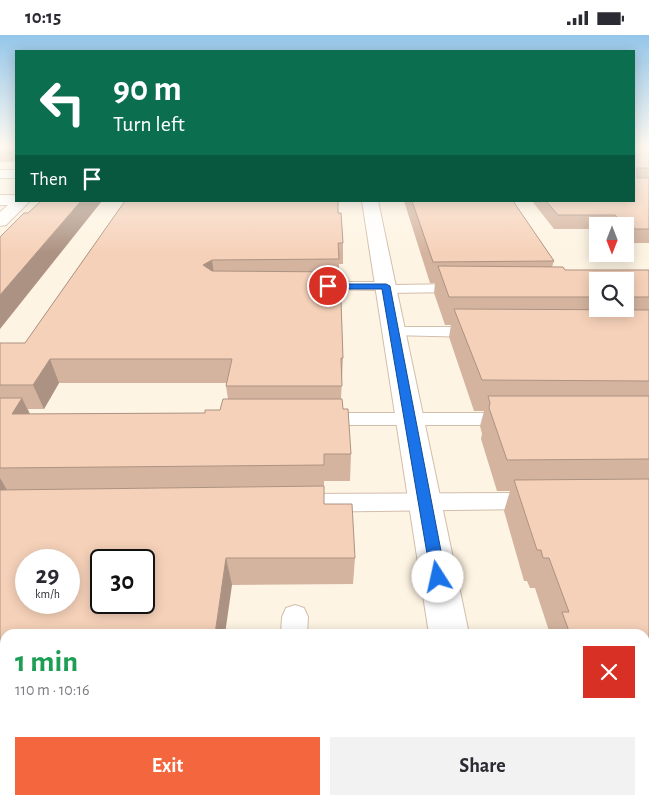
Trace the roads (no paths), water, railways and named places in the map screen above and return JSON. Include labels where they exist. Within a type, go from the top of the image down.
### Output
[{"type":"street","points":[[0,187],[15,187]]},
{"type":"street","points":[[5,210],[20,202]]},
{"type":"street","points":[[370,202],[448,629]]},
{"type":"lane","points":[[300,286],[472,288]]},
{"type":"lane","points":[[394,332],[492,332]]},
{"type":"lane","points":[[302,419],[526,419]]},
{"type":"lane","points":[[277,504],[552,501]]}]
